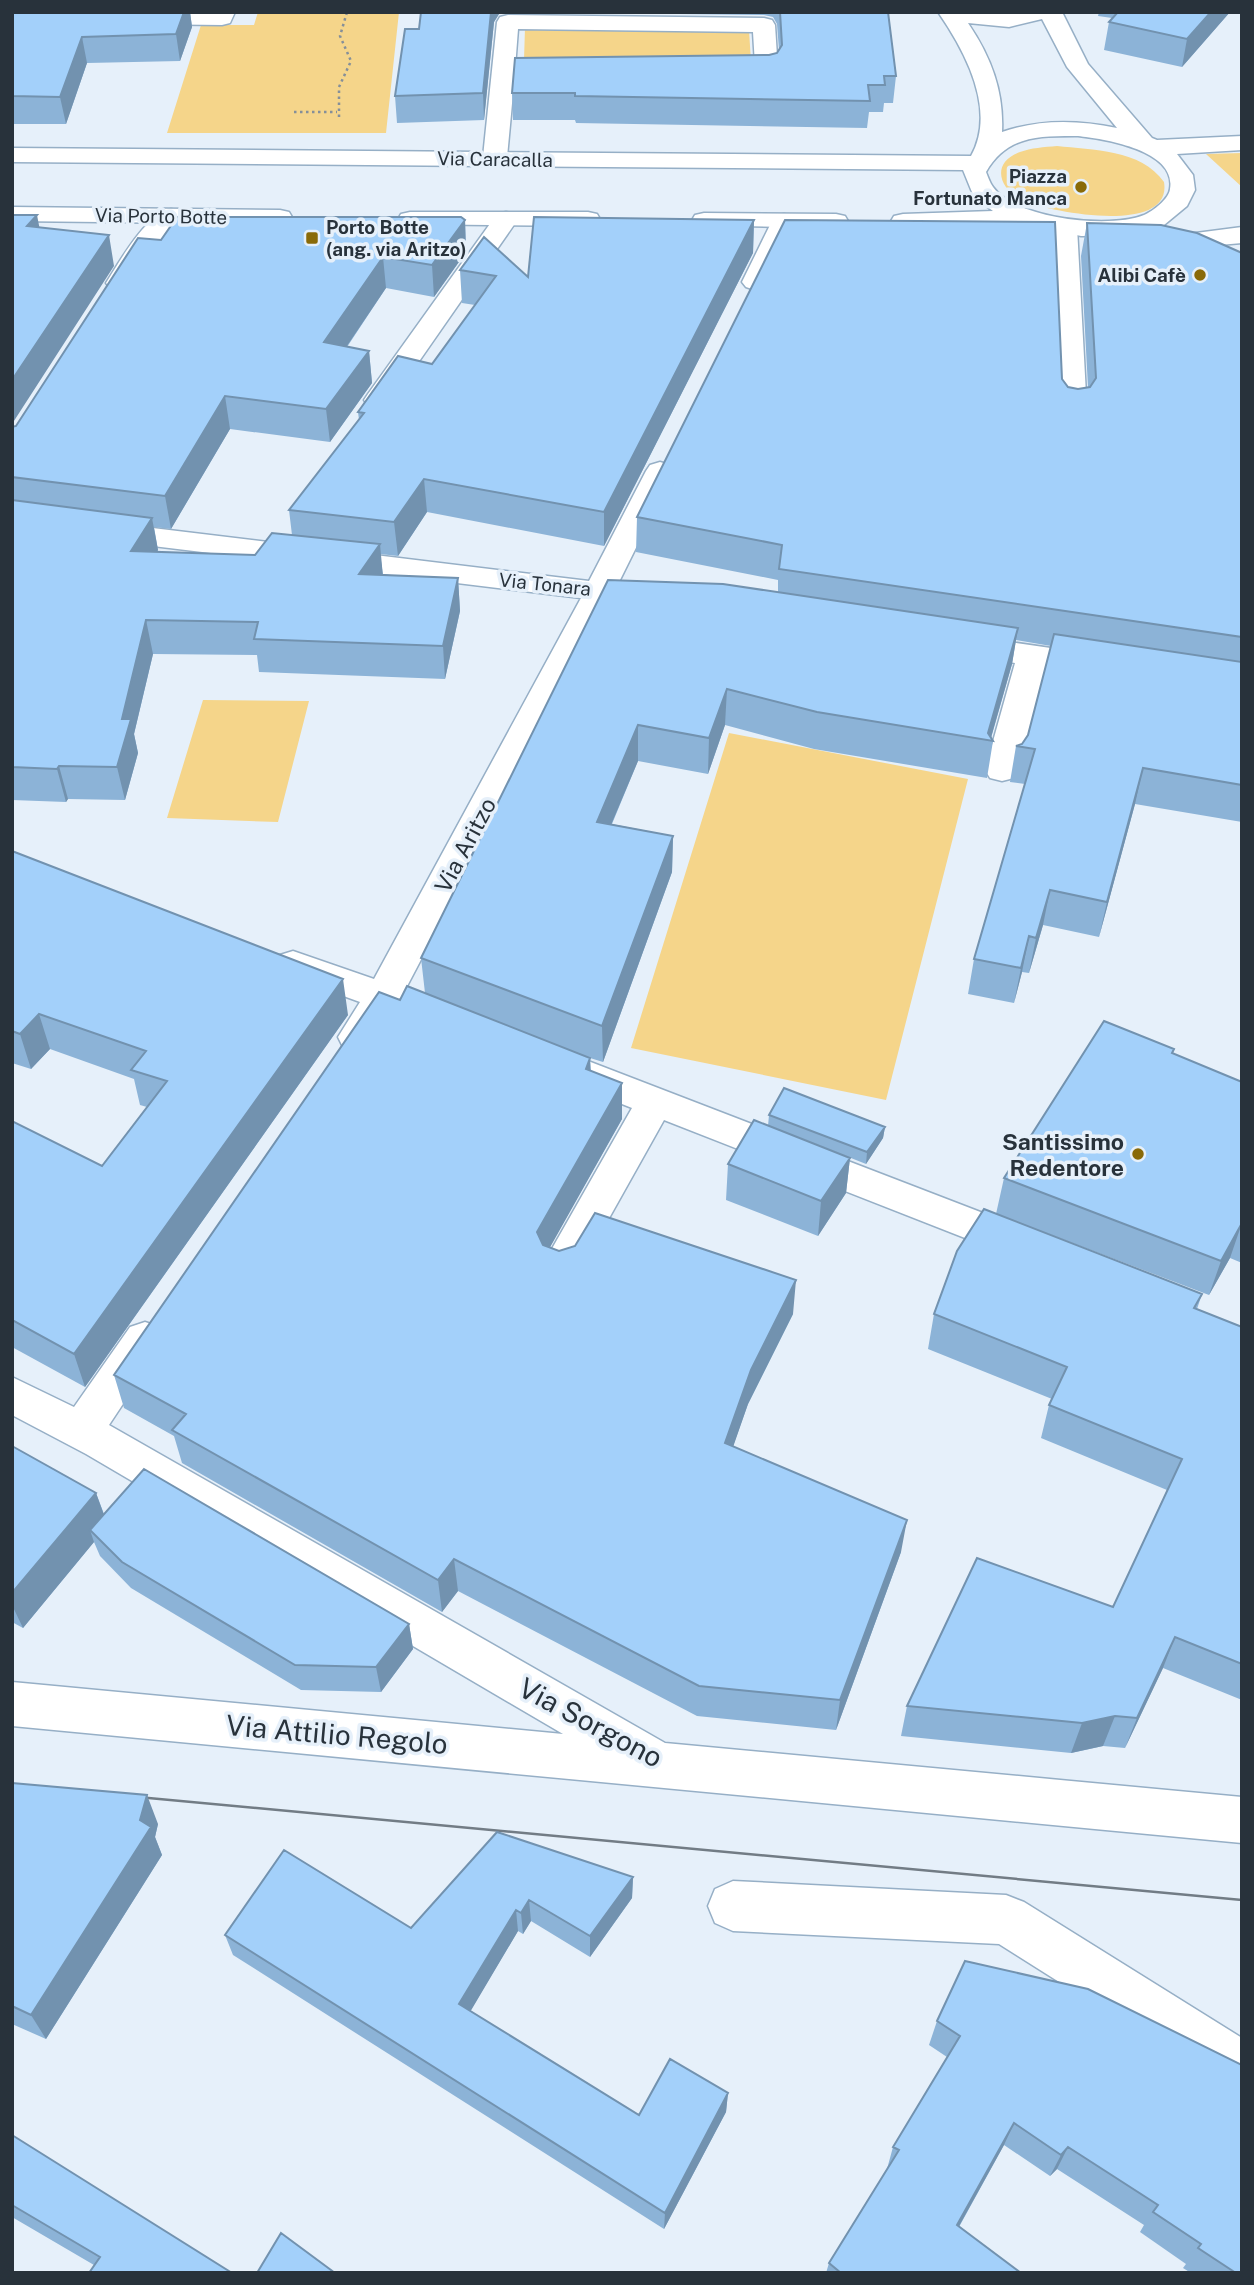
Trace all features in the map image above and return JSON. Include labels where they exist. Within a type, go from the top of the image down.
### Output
[{"type":"street","points":[[124,17],[222,18],[224,12]]},
{"type":"street","points":[[949,12],[963,30],[990,97],[984,156],[978,183],[984,192],[994,202],[1024,217],[1064,227],[1107,229],[1146,222],[1175,205],[1183,191],[1177,168],[1148,146],[1082,72],[1061,41],[1051,12]]},
{"type":"street","points":[[956,12],[977,19],[999,20],[1020,19],[1039,12]]},
{"type":"street","points":[[495,157],[508,22],[764,25],[767,72],[712,72]]},
{"type":"street","points":[[504,75],[587,74]]},
{"type":"street","points":[[984,156],[1012,137],[1060,129],[1113,134],[1148,146],[1242,143]]},
{"type":"street","name":"Via Caracalla","points":[[12,155],[984,156]]},
{"type":"street","name":"Via Porto Botte","points":[[12,214],[308,218]]},
{"type":"street","points":[[108,300],[145,243],[171,216]]},
{"type":"street","points":[[683,219],[873,221],[1024,217]]},
{"type":"street","points":[[391,219],[615,219]]},
{"type":"street","points":[[359,425],[506,219]]},
{"type":"street","points":[[741,310],[784,221]]},
{"type":"street","points":[[1146,222],[1197,239],[1242,261]]},
{"type":"street","points":[[1064,227],[1073,414]]},
{"type":"street","points":[[1197,239],[1242,234]]},
{"type":"street","name":"Via Aritzo","points":[[335,1067],[384,995],[600,590],[673,444]]},
{"type":"street","name":"Via Tonara","points":[[12,520],[654,598]]},
{"type":"street","points":[[268,553],[287,526]]},
{"type":"street","points":[[938,641],[1124,669]]},
{"type":"street","points":[[1002,770],[1033,655]]},
{"type":"street","points":[[256,951],[384,995],[443,1019]]},
{"type":"street","points":[[543,1058],[1052,1256]]},
{"type":"street","points":[[561,1268],[654,1101]]},
{"type":"street","points":[[82,1430],[161,1317]]},
{"type":"street","name":"Via Sorgono","points":[[12,1395],[82,1430],[661,1765],[1242,1820]]},
{"type":"street","name":"Via Attilio Regolo","points":[[12,1704],[661,1765]]},
{"type":"street","points":[[733,1906],[1006,1920],[1242,2068]]},
{"type":"path","points":[[339,118],[339,87],[351,61],[340,36],[347,12]]},
{"type":"path","points":[[294,112],[337,112]]},
{"type":"shaded area","points":[[258,12],[399,12],[386,133],[167,133],[201,25],[254,25]]},
{"type":"shaded area","points":[[525,28],[749,30],[751,62],[524,60]]},
{"type":"shaded area","points":[[1057,146],[1115,153],[1142,163],[1164,182],[1162,199],[1150,209],[1131,215],[1107,216],[1038,206],[1015,196],[1004,184],[1001,176],[1004,163],[1020,152]]},
{"type":"shaded area","points":[[1242,153],[1242,187],[1206,154]]},
{"type":"shaded area","points":[[203,700],[309,701],[278,822],[167,818]]},
{"type":"shaded area","points":[[729,733],[968,779],[886,1100],[631,1048]]},
{"type":"building","points":[[12,12],[184,12],[176,34],[82,37],[60,97],[12,96]]},
{"type":"building","points":[[421,12],[491,12],[483,93],[395,96],[405,29],[419,29]]},
{"type":"building","points":[[780,12],[888,12],[896,76],[884,76],[885,85],[868,85],[870,101],[512,93],[515,58],[777,53],[782,45]]},
{"type":"building","points":[[1118,12],[1211,12],[1187,39],[1109,22]]},
{"type":"building","points":[[12,215],[37,215],[27,226],[109,235],[12,380]]},
{"type":"building","points":[[177,217],[461,217],[465,220],[432,265],[383,257],[324,342],[369,351],[326,409],[225,396],[165,496],[12,477],[12,427],[16,426],[138,238],[161,240]]},
{"type":"building","points":[[534,217],[754,220],[604,512],[424,479],[394,522],[289,510],[364,413],[358,412],[398,356],[432,364],[496,276],[460,270],[484,237],[528,277]]},
{"type":"building","points":[[785,220],[1055,222],[1062,379],[1068,387],[1078,389],[1090,387],[1096,378],[1087,223],[1161,225],[1197,233],[1242,253],[1242,637],[779,569],[782,545],[637,517]]},
{"type":"building","points":[[12,500],[152,518],[131,551],[255,555],[272,533],[380,544],[359,574],[458,578],[443,646],[254,639],[258,622],[146,620],[122,719],[131,719],[117,767],[12,767]]},
{"type":"building","points":[[608,580],[723,584],[1018,628],[988,733],[993,741],[817,712],[727,689],[709,738],[638,725],[597,822],[673,836],[602,1026],[421,958]]},
{"type":"building","points":[[1054,634],[1242,662],[1242,785],[1143,768],[1107,902],[1050,890],[1036,938],[1029,936],[1021,968],[974,959],[1035,749],[1016,746],[1022,744],[1028,735]]},
{"type":"building","points":[[12,851],[343,979],[74,1354],[12,1320],[12,1121],[102,1166],[167,1081],[131,1070],[146,1051],[39,1014],[20,1034],[12,1031]]},
{"type":"building","points":[[407,986],[590,1058],[586,1069],[622,1083],[537,1232],[543,1245],[559,1251],[575,1246],[595,1213],[796,1280],[751,1370],[725,1443],[907,1520],[840,1700],[699,1686],[454,1559],[438,1580],[172,1430],[186,1414],[114,1375],[379,992],[400,1000]]},
{"type":"building","name":"Santissimo Redentore","points":[[1104,1021],[1174,1049],[1172,1053],[1242,1082],[1242,1223],[1221,1261],[1004,1178]]},
{"type":"building","points":[[784,1088],[885,1127],[867,1152],[769,1115]]},
{"type":"building","points":[[754,1120],[850,1158],[821,1201],[728,1164]]},
{"type":"building","points":[[984,1209],[1202,1294],[1194,1308],[1242,1327],[1242,1664],[1175,1637],[1137,1718],[1115,1716],[1082,1723],[907,1706],[977,1558],[1113,1607],[1182,1459],[1049,1405],[1067,1367],[934,1314],[957,1251]]},
{"type":"building","points":[[12,1446],[96,1493],[12,1593]]},
{"type":"building","points":[[144,1469],[409,1624],[376,1667],[295,1665],[122,1562],[90,1530]]},
{"type":"building","points":[[12,1783],[147,1795],[140,1820],[151,1827],[31,2015],[12,2006]]},
{"type":"building","points":[[497,1832],[633,1877],[590,1936],[529,1900],[521,1913],[516,1910],[459,2004],[639,2115],[670,2059],[728,2093],[665,2213],[225,1935],[284,1850],[411,1928]]},
{"type":"building","points":[[965,1961],[1088,1989],[1242,2065],[1242,2273],[1236,2273],[1198,2248],[1201,2244],[1153,2212],[1158,2205],[1068,2147],[1061,2155],[1014,2123],[957,2225],[1021,2273],[841,2273],[829,2263],[899,2150],[893,2147],[960,2036],[937,2021]]},
{"type":"building","points":[[12,2135],[232,2273],[89,2273],[100,2257],[12,2205]]},
{"type":"building","points":[[281,2233],[335,2273],[257,2273]]},
{"type":"tram line","points":[[127,1796],[1242,1900]]},
{"type":"place","name":"Piazza Fortunato Manca","points":[[1081,187]]},
{"type":"place","name":"Porto Botte (ang. via Aritzo)","points":[[312,238]]},
{"type":"place","name":"Alibi Cafè","points":[[1200,275]]},
{"type":"place","name":"Santissimo Redentore","points":[[1138,1154]]}]
